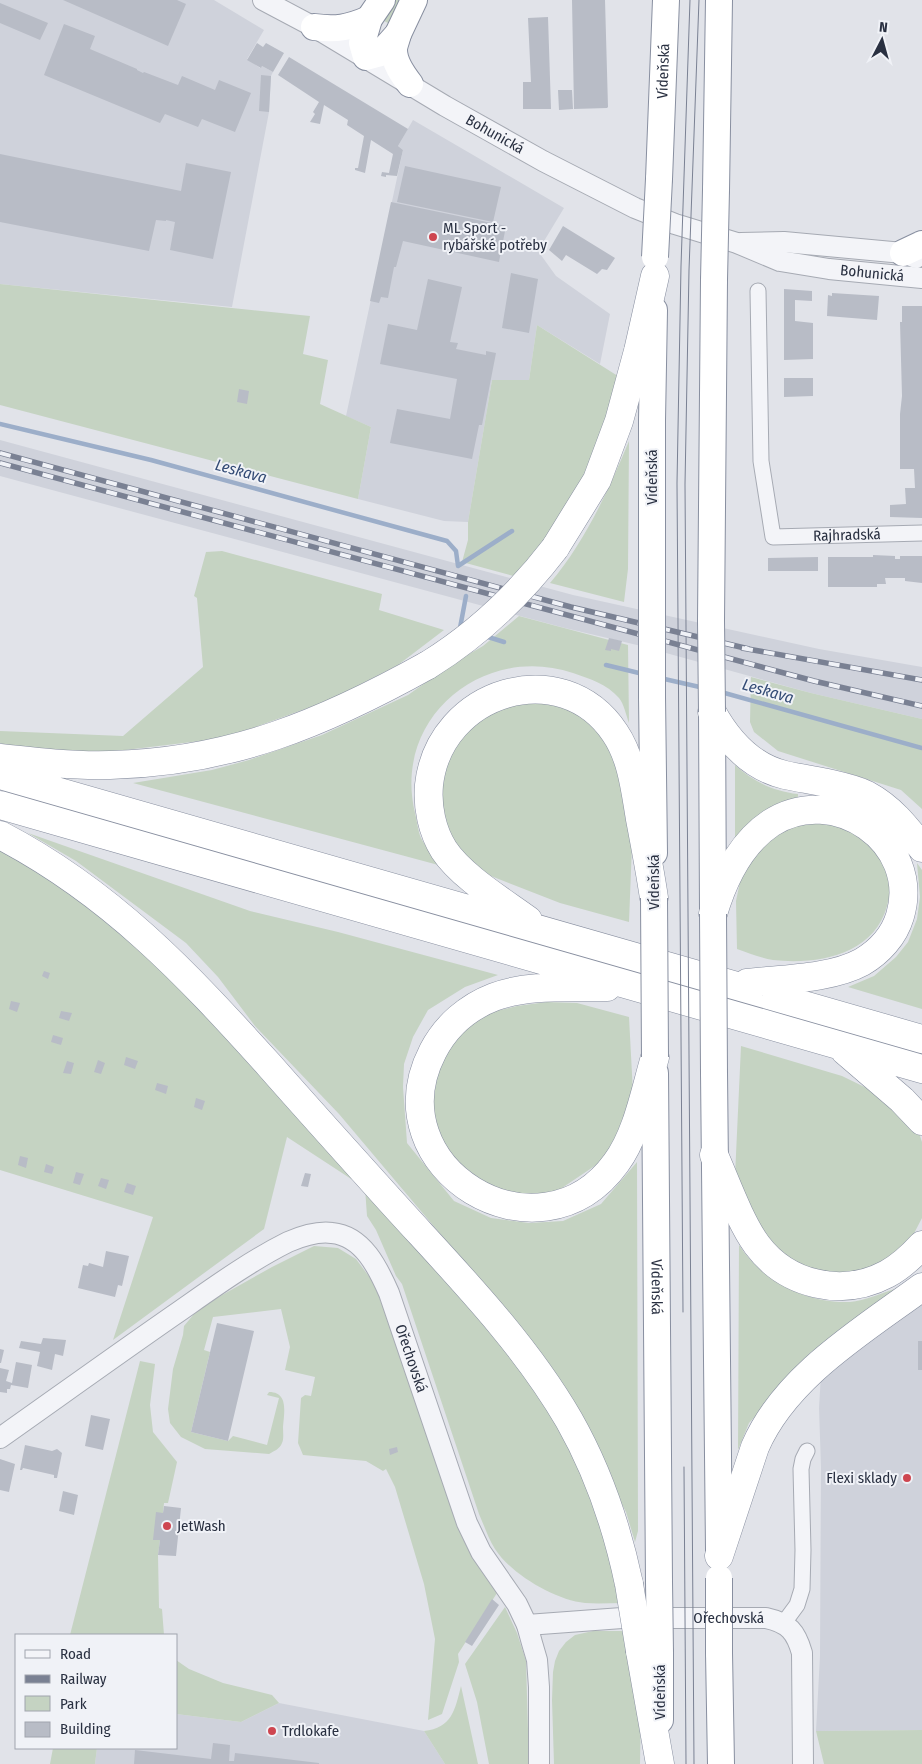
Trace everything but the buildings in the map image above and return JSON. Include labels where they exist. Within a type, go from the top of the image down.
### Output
[{"type":"highway","points":[[410,84],[401,72],[394,50],[398,34],[414,0]]},
{"type":"highway","points":[[658,0],[664,44]]},
{"type":"highway","name":"Vídeňská","points":[[650,1652],[659,1582],[652,697],[652,420],[655,266],[666,0]]},
{"type":"highway","points":[[719,0],[711,621],[714,1155],[721,1762]]},
{"type":"highway","points":[[314,27],[336,30],[354,26],[376,10]]},
{"type":"highway","points":[[376,10],[362,43],[366,57],[381,53],[398,34]]},
{"type":"highway","points":[[0,758],[60,764],[108,765],[172,760],[243,747],[323,718],[373,695],[449,652],[489,621],[524,586],[555,548],[597,480],[619,421],[638,351],[655,266]]},
{"type":"highway","points":[[541,930],[463,871],[452,860],[438,840],[432,823],[429,804],[428,792],[432,765],[439,747],[448,732],[460,719],[476,707],[510,692],[533,690],[564,695],[590,708],[612,729],[623,747],[629,763],[654,898]]},
{"type":"highway","points":[[712,712],[729,738],[739,749],[761,766],[784,775],[841,786],[866,795],[898,818],[922,848]]},
{"type":"highway","points":[[0,775],[922,1039]]},
{"type":"highway","points":[[0,805],[922,1069]]},
{"type":"highway","points":[[713,914],[726,880],[744,850],[771,823],[796,813],[823,811],[848,816],[860,821],[871,828],[890,846],[901,870],[904,896],[899,921],[893,933],[874,953],[852,966],[840,970],[813,976],[736,985]]},
{"type":"highway","points":[[0,835],[39,856],[87,888],[153,943],[242,1035],[491,1314],[528,1359],[551,1392],[584,1450],[616,1532],[629,1584],[650,1652],[660,1764]]},
{"type":"highway","points":[[632,986],[533,989],[510,992],[478,1004],[466,1012],[445,1032],[437,1043],[424,1072],[420,1104],[426,1135],[432,1149],[446,1169],[463,1186],[476,1194],[518,1207],[544,1207],[569,1200],[593,1187],[604,1178],[623,1154],[634,1126],[655,1057]]},
{"type":"highway","points":[[838,1045],[902,1100],[922,1121]]},
{"type":"highway","points":[[714,1155],[755,1243],[773,1263],[792,1276],[827,1286],[864,1283],[886,1275],[906,1261],[922,1246]]},
{"type":"highway","points":[[719,1567],[755,1447],[762,1431],[783,1401],[834,1352],[922,1287]]},
{"type":"street","name":"Bohunická","points":[[263,0],[314,27],[543,161],[635,208],[675,224],[737,244],[765,256],[796,265],[922,278]]},
{"type":"street","name":"Bohunická","points":[[737,244],[784,242],[916,252]]},
{"type":"street","name":"Rajhradská","points":[[758,291],[761,462],[773,537],[922,533]]},
{"type":"street","name":"Ořechovská","points":[[0,1438],[188,1305],[265,1254],[306,1235],[324,1232],[344,1235],[354,1241],[373,1259],[381,1273],[468,1523],[481,1552],[517,1604],[527,1626],[622,1618],[766,1618],[783,1624],[793,1630],[802,1653],[804,1764]]},
{"type":"street","name":"Ořechovská","points":[[783,1624],[797,1604],[802,1589],[801,1469],[807,1450]]},
{"type":"street","points":[[527,1626],[537,1660],[539,1764]]},
{"type":"shaded area","points":[[0,0],[214,0],[264,30],[247,59],[260,68],[262,66],[273,72],[271,76],[269,112],[232,307],[0,284]]},
{"type":"shaded area","points":[[413,120],[564,208],[538,251],[556,276],[610,314],[600,364],[537,325],[529,380],[492,380],[468,522],[444,521],[358,499],[371,427],[346,416],[403,150],[398,146]]},
{"type":"shaded area","points":[[0,440],[573,595],[819,649],[922,667],[922,719],[811,693],[0,476]]},
{"type":"shaded area","points":[[922,1294],[922,1730],[816,1731],[820,1656],[821,1467],[819,1408],[821,1374]]},
{"type":"shaded area","points":[[279,1703],[424,1731],[445,1764],[95,1764],[97,1749],[178,1749],[178,1714],[241,1722]]},
{"type":"green space","points":[[394,0],[403,0],[390,24],[382,20]]},
{"type":"green space","points":[[0,284],[310,316],[303,354],[328,360],[320,404],[371,427],[358,499],[0,405]]},
{"type":"green space","points":[[537,325],[621,378],[578,508],[517,577],[462,562],[468,540],[468,522],[492,380],[529,380]]},
{"type":"green space","points":[[629,441],[628,569],[624,602],[550,583],[585,533],[613,479]]},
{"type":"green space","points":[[222,551],[382,594],[379,610],[444,630],[398,665],[330,700],[225,738],[117,751],[20,751],[0,743],[0,731],[123,736],[203,667],[197,598],[194,596],[206,552]]},
{"type":"green space","points":[[519,616],[628,645],[629,723],[621,700],[604,686],[573,673],[539,667],[507,669],[477,679],[452,696],[431,719],[417,747],[411,778],[415,813],[421,838],[442,866],[133,783],[212,770],[249,760],[322,735],[408,695],[452,664],[483,646]]},
{"type":"green space","points":[[751,677],[922,719],[922,809],[901,790],[778,751],[754,732],[750,722]]},
{"type":"green space","points":[[553,698],[610,735],[633,820],[629,922],[560,903],[491,876],[453,845],[437,803],[452,733],[488,706]]},
{"type":"green space","points":[[735,765],[764,785],[780,791],[798,794],[798,797],[771,809],[735,840]]},
{"type":"green space","points":[[805,815],[872,839],[890,872],[891,880],[891,891],[880,923],[870,936],[857,946],[825,958],[808,961],[773,960],[737,949],[736,901],[742,872],[753,849]]},
{"type":"green space","points":[[28,833],[250,911],[338,932],[498,975],[465,987],[428,1010],[413,1037],[404,1064],[403,1087],[407,1143],[454,1201],[491,1218],[529,1223],[563,1221],[601,1204],[637,1162],[638,1531],[635,1542],[626,1512],[607,1476],[485,1287],[339,1114],[255,1026],[218,977],[186,943],[76,861]]},
{"type":"green space","points":[[0,849],[44,871],[142,944],[477,1309],[560,1424],[584,1471],[624,1603],[585,1603],[561,1597],[535,1584],[512,1568],[495,1549],[479,1514],[402,1284],[396,1276],[376,1230],[367,1216],[365,1188],[287,1137],[264,1229],[113,1340],[153,1217],[0,1170]]},
{"type":"green space","points":[[917,863],[922,870],[922,1009],[848,987],[874,976],[896,957],[908,942],[917,919],[920,897]]},
{"type":"green space","points":[[547,1002],[577,1003],[629,1017],[633,1093],[621,1132],[602,1161],[556,1192],[521,1195],[481,1186],[457,1167],[435,1128],[433,1102],[439,1063],[463,1027],[492,1012]]},
{"type":"green space","points":[[741,1046],[842,1076],[887,1098],[915,1121],[922,1142],[922,1218],[909,1243],[886,1262],[857,1273],[826,1272],[791,1262],[770,1250],[735,1176]]},
{"type":"green space","points":[[739,1245],[760,1269],[773,1279],[787,1288],[818,1299],[850,1302],[898,1288],[810,1353],[749,1423],[738,1450]]},
{"type":"green space","points":[[314,1246],[338,1248],[356,1259],[374,1283],[412,1386],[460,1532],[497,1593],[458,1654],[459,1662],[442,1714],[428,1720],[435,1639],[424,1584],[395,1487],[386,1469],[383,1471],[366,1461],[303,1455],[298,1443],[301,1398],[305,1395],[311,1396],[315,1377],[285,1370],[290,1347],[281,1309],[213,1317],[204,1350],[210,1352],[191,1432],[228,1441],[233,1436],[267,1445],[279,1398],[267,1395],[269,1392],[275,1393],[280,1396],[284,1404],[283,1441],[280,1447],[269,1454],[205,1449],[181,1437],[170,1423],[168,1409],[173,1369],[184,1326],[199,1308]]},
{"type":"green space","points":[[140,1361],[155,1364],[150,1405],[153,1432],[177,1462],[168,1503],[164,1503],[163,1513],[157,1513],[154,1540],[160,1540],[158,1555],[159,1608],[162,1609],[164,1634],[70,1634]]},
{"type":"green space","points":[[505,1607],[517,1633],[526,1661],[529,1764],[489,1764],[477,1702],[465,1664]]},
{"type":"green space","points":[[593,1631],[623,1631],[641,1705],[640,1764],[554,1764],[552,1700],[555,1661],[559,1651],[566,1642],[575,1635]]},
{"type":"green space","points":[[178,1661],[189,1669],[223,1683],[272,1695],[279,1703],[241,1722],[178,1714]]},
{"type":"green space","points":[[461,1686],[478,1764],[445,1764],[424,1731],[441,1726],[451,1716],[457,1703]]},
{"type":"green space","points":[[922,1730],[922,1764],[824,1764],[816,1731]]},
{"type":"green space","points":[[53,1749],[97,1749],[95,1764],[50,1764]]},
{"type":"waterway","name":"Leskava","points":[[0,424],[151,460],[447,541],[456,551],[458,566],[512,531]]},
{"type":"waterway","name":"Leskava","points":[[464,629],[460,628],[466,596]]},
{"type":"waterway","name":"Leskava","points":[[485,636],[504,642]]},
{"type":"waterway","name":"Leskava","points":[[606,665],[643,674]]},
{"type":"waterway","name":"Leskava","points":[[660,678],[704,688]]},
{"type":"waterway","name":"Leskava","points":[[721,692],[922,748]]},
{"type":"tram line","points":[[683,1312],[677,483],[681,266],[690,0]]},
{"type":"tram line","points":[[694,1764],[685,484],[689,270],[699,0]]},
{"type":"tram line","points":[[684,1467],[686,1764]]},
{"type":"railway","points":[[0,453],[571,607],[749,649]]},
{"type":"railway","points":[[0,463],[814,681],[922,706]]},
{"type":"railway","points":[[742,648],[922,680]]},
{"type":"place","name":"ML Sport - rybářské potřeby","points":[[433,237]]},
{"type":"place","name":"Flexi sklady","points":[[907,1478]]},
{"type":"place","name":"JetWash","points":[[167,1526]]},
{"type":"place","name":"Trdlokafe","points":[[272,1731]]}]
